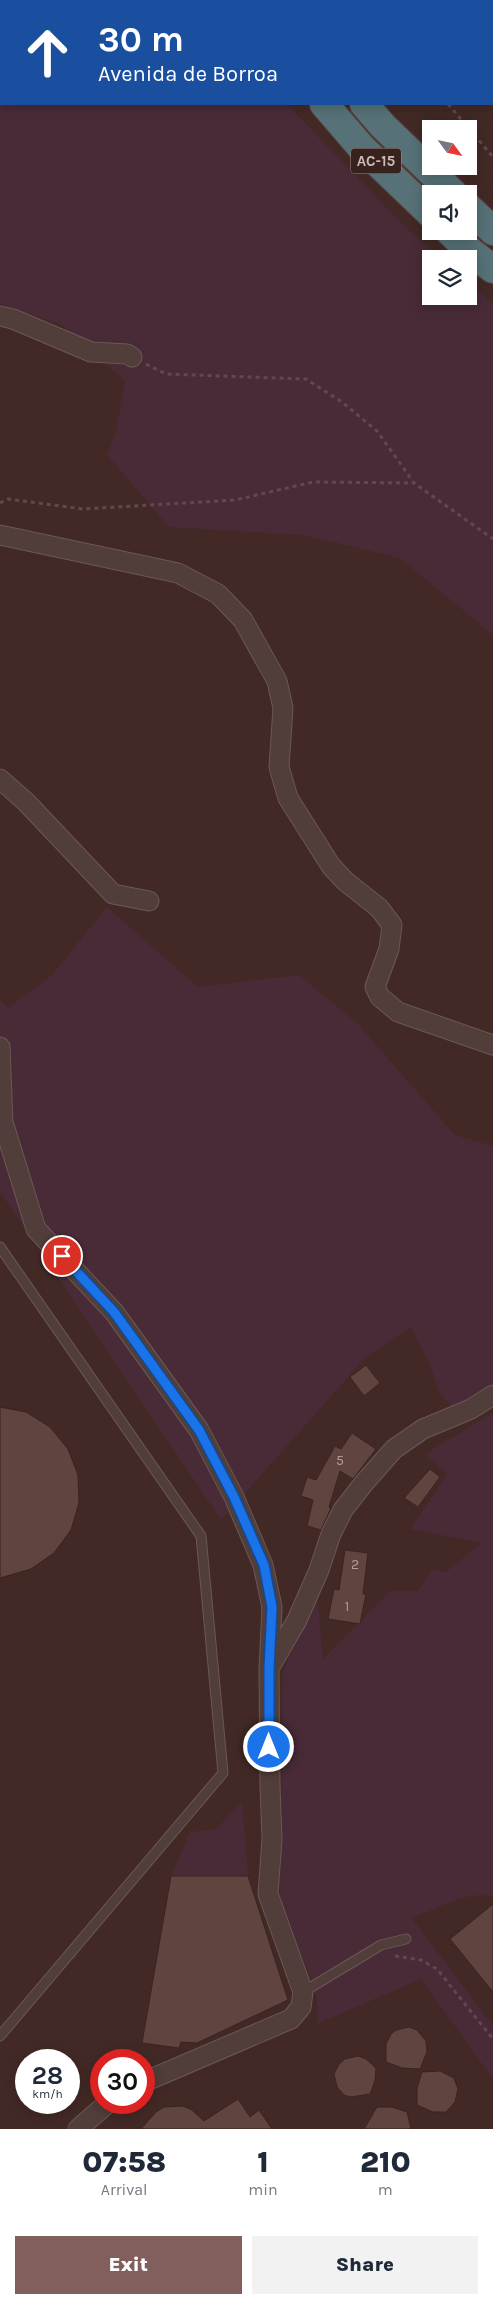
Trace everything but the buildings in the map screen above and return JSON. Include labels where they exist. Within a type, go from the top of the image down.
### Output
[{"type":"highway","name":"AC-15","points":[[325,105],[361,146],[422,205]]},
{"type":"highway","name":"AC-15","points":[[365,105],[383,126],[445,185]]},
{"type":"highway","points":[[477,216],[493,231]]},
{"type":"highway","points":[[459,240],[493,269]]},
{"type":"street","points":[[0,316],[13,319],[91,352],[127,354],[132,357]]},
{"type":"street","points":[[0,535],[178,573],[218,594],[243,620],[277,681],[283,708],[279,766],[288,798],[330,866],[345,881],[379,908],[392,925],[389,949],[375,987],[380,997],[398,1012],[493,1045]]},
{"type":"street","points":[[0,779],[26,802],[113,894],[150,900]]},
{"type":"street","points":[[0,1047],[3,1122],[36,1229],[114,1312],[199,1430],[234,1497],[264,1565],[272,1607],[269,1669],[272,1839],[268,1894],[303,1992],[301,2007],[292,2019],[155,2077]]},
{"type":"street","points":[[269,1669],[297,1620],[319,1570],[331,1534],[343,1510],[364,1483],[394,1449],[423,1429],[471,1409],[493,1395]]},
{"type":"street","points":[[78,2129],[95,2114]]},
{"type":"lane","points":[[0,1247],[201,1536],[223,1773],[0,2036]]},
{"type":"lane","points":[[303,1992],[381,1945],[406,1939]]},
{"type":"path","points":[[449,105],[493,157]]},
{"type":"path","points":[[132,357],[166,374],[306,380],[342,402],[376,431],[414,484],[471,526],[493,539]]},
{"type":"path","points":[[0,503],[8,499],[83,509],[235,500],[312,482],[414,484]]},
{"type":"path","points":[[370,1952],[421,1960],[437,1969],[493,2039]]},
{"type":"shaded area","points":[[0,105],[288,105],[404,226],[432,250],[422,250],[422,305],[477,305],[477,289],[493,303],[493,635],[400,558],[304,535],[169,527],[107,455],[116,432],[125,381],[61,325],[0,304]]},
{"type":"shaded area","points":[[107,907],[198,987],[299,975],[357,1023],[455,1135],[493,1146],[493,1383],[480,1395],[454,1409],[439,1392],[429,1363],[411,1327],[366,1357],[221,1520],[0,1192],[0,1000],[8,1008],[52,975]]},
{"type":"shaded area","points":[[493,1413],[493,1897],[483,1895],[462,1898],[411,1917],[493,2026],[493,2079],[421,1979],[317,2024],[317,1999],[314,1986],[288,1923],[280,1896],[283,1671],[317,1594],[323,1659],[390,1591],[418,1591],[432,1570],[446,1572],[481,1543],[410,1529],[447,1474],[425,1454]]},
{"type":"shaded area","points":[[242,1802],[248,1876],[171,1876],[190,1832],[216,1829]]},
{"type":"route","points":[[62,1256],[114,1312],[199,1430],[234,1497],[264,1565],[272,1607],[269,1669],[269,1747]]}]
